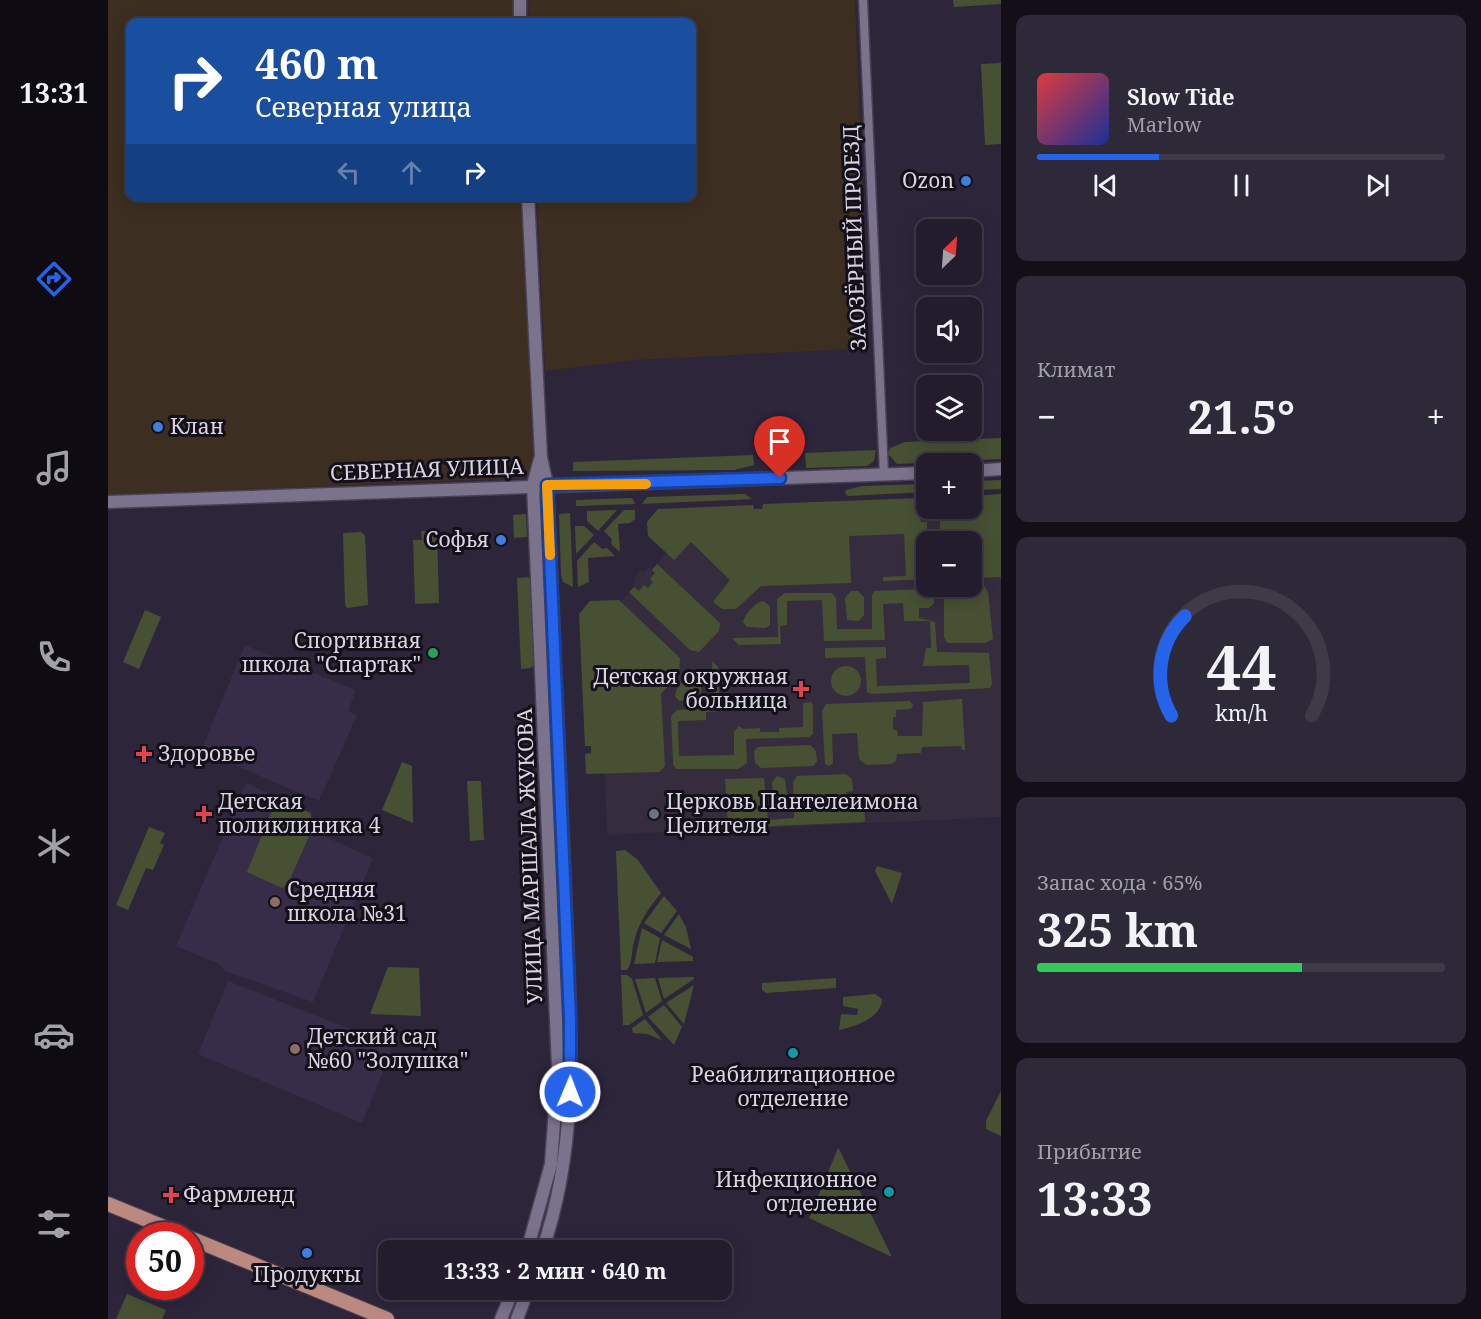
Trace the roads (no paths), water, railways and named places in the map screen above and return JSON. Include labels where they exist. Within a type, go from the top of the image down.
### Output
[{"type":"main road","points":[[520,0],[520,18]]},
{"type":"main road","name":"УЛИЦА МАРШАЛА ЖУКОВА","points":[[528,201],[541,458],[547,485],[570,1065],[563,1166],[545,1240]]},
{"type":"main road","name":"УЛИЦА МАРШАЛА ЖУКОВА","points":[[531,1240],[551,1164],[558,1067],[533,485],[541,458]]},
{"type":"main road","points":[[982,471],[1001,470]]},
{"type":"main road","name":"СЕВЕРНАЯ УЛИЦА","points":[[108,502],[533,485],[916,473]]},
{"type":"main road","points":[[537,565],[550,564]]},
{"type":"main road","points":[[108,1204],[152,1222]]},
{"type":"main road","points":[[204,1244],[387,1319]]},
{"type":"main road","points":[[501,1319],[509,1300]]},
{"type":"main road","points":[[517,1319],[524,1300]]},
{"type":"street","name":"ЗАОЗЁРНЫЙ ПРОЕЗД","points":[[863,0],[884,474]]},
{"type":"place","name":"Ozon","points":[[966,181]]},
{"type":"place","name":"Клан","points":[[158,427]]},
{"type":"place","name":"Софья","points":[[501,540]]},
{"type":"place","name":"Спортивная школа \"Спартак\"","points":[[433,653]]},
{"type":"place","name":"Детская окружная больница","points":[[801,689]]},
{"type":"place","name":"Здоровье","points":[[144,754]]},
{"type":"place","name":"Детская поликлиника 4","points":[[204,814]]},
{"type":"place","name":"Церковь Пантелеимона Целителя","points":[[654,814]]},
{"type":"place","name":"Средняя школа №31","points":[[275,902]]},
{"type":"place","name":"Детский сад №60 \"Золушка\"","points":[[295,1049]]},
{"type":"place","name":"Реабилитационное отделение","points":[[793,1053]]},
{"type":"place","name":"Инфекционное отделение","points":[[889,1192]]},
{"type":"place","name":"Фармленд","points":[[171,1195]]},
{"type":"place","name":"Продукты","points":[[307,1253]]}]
